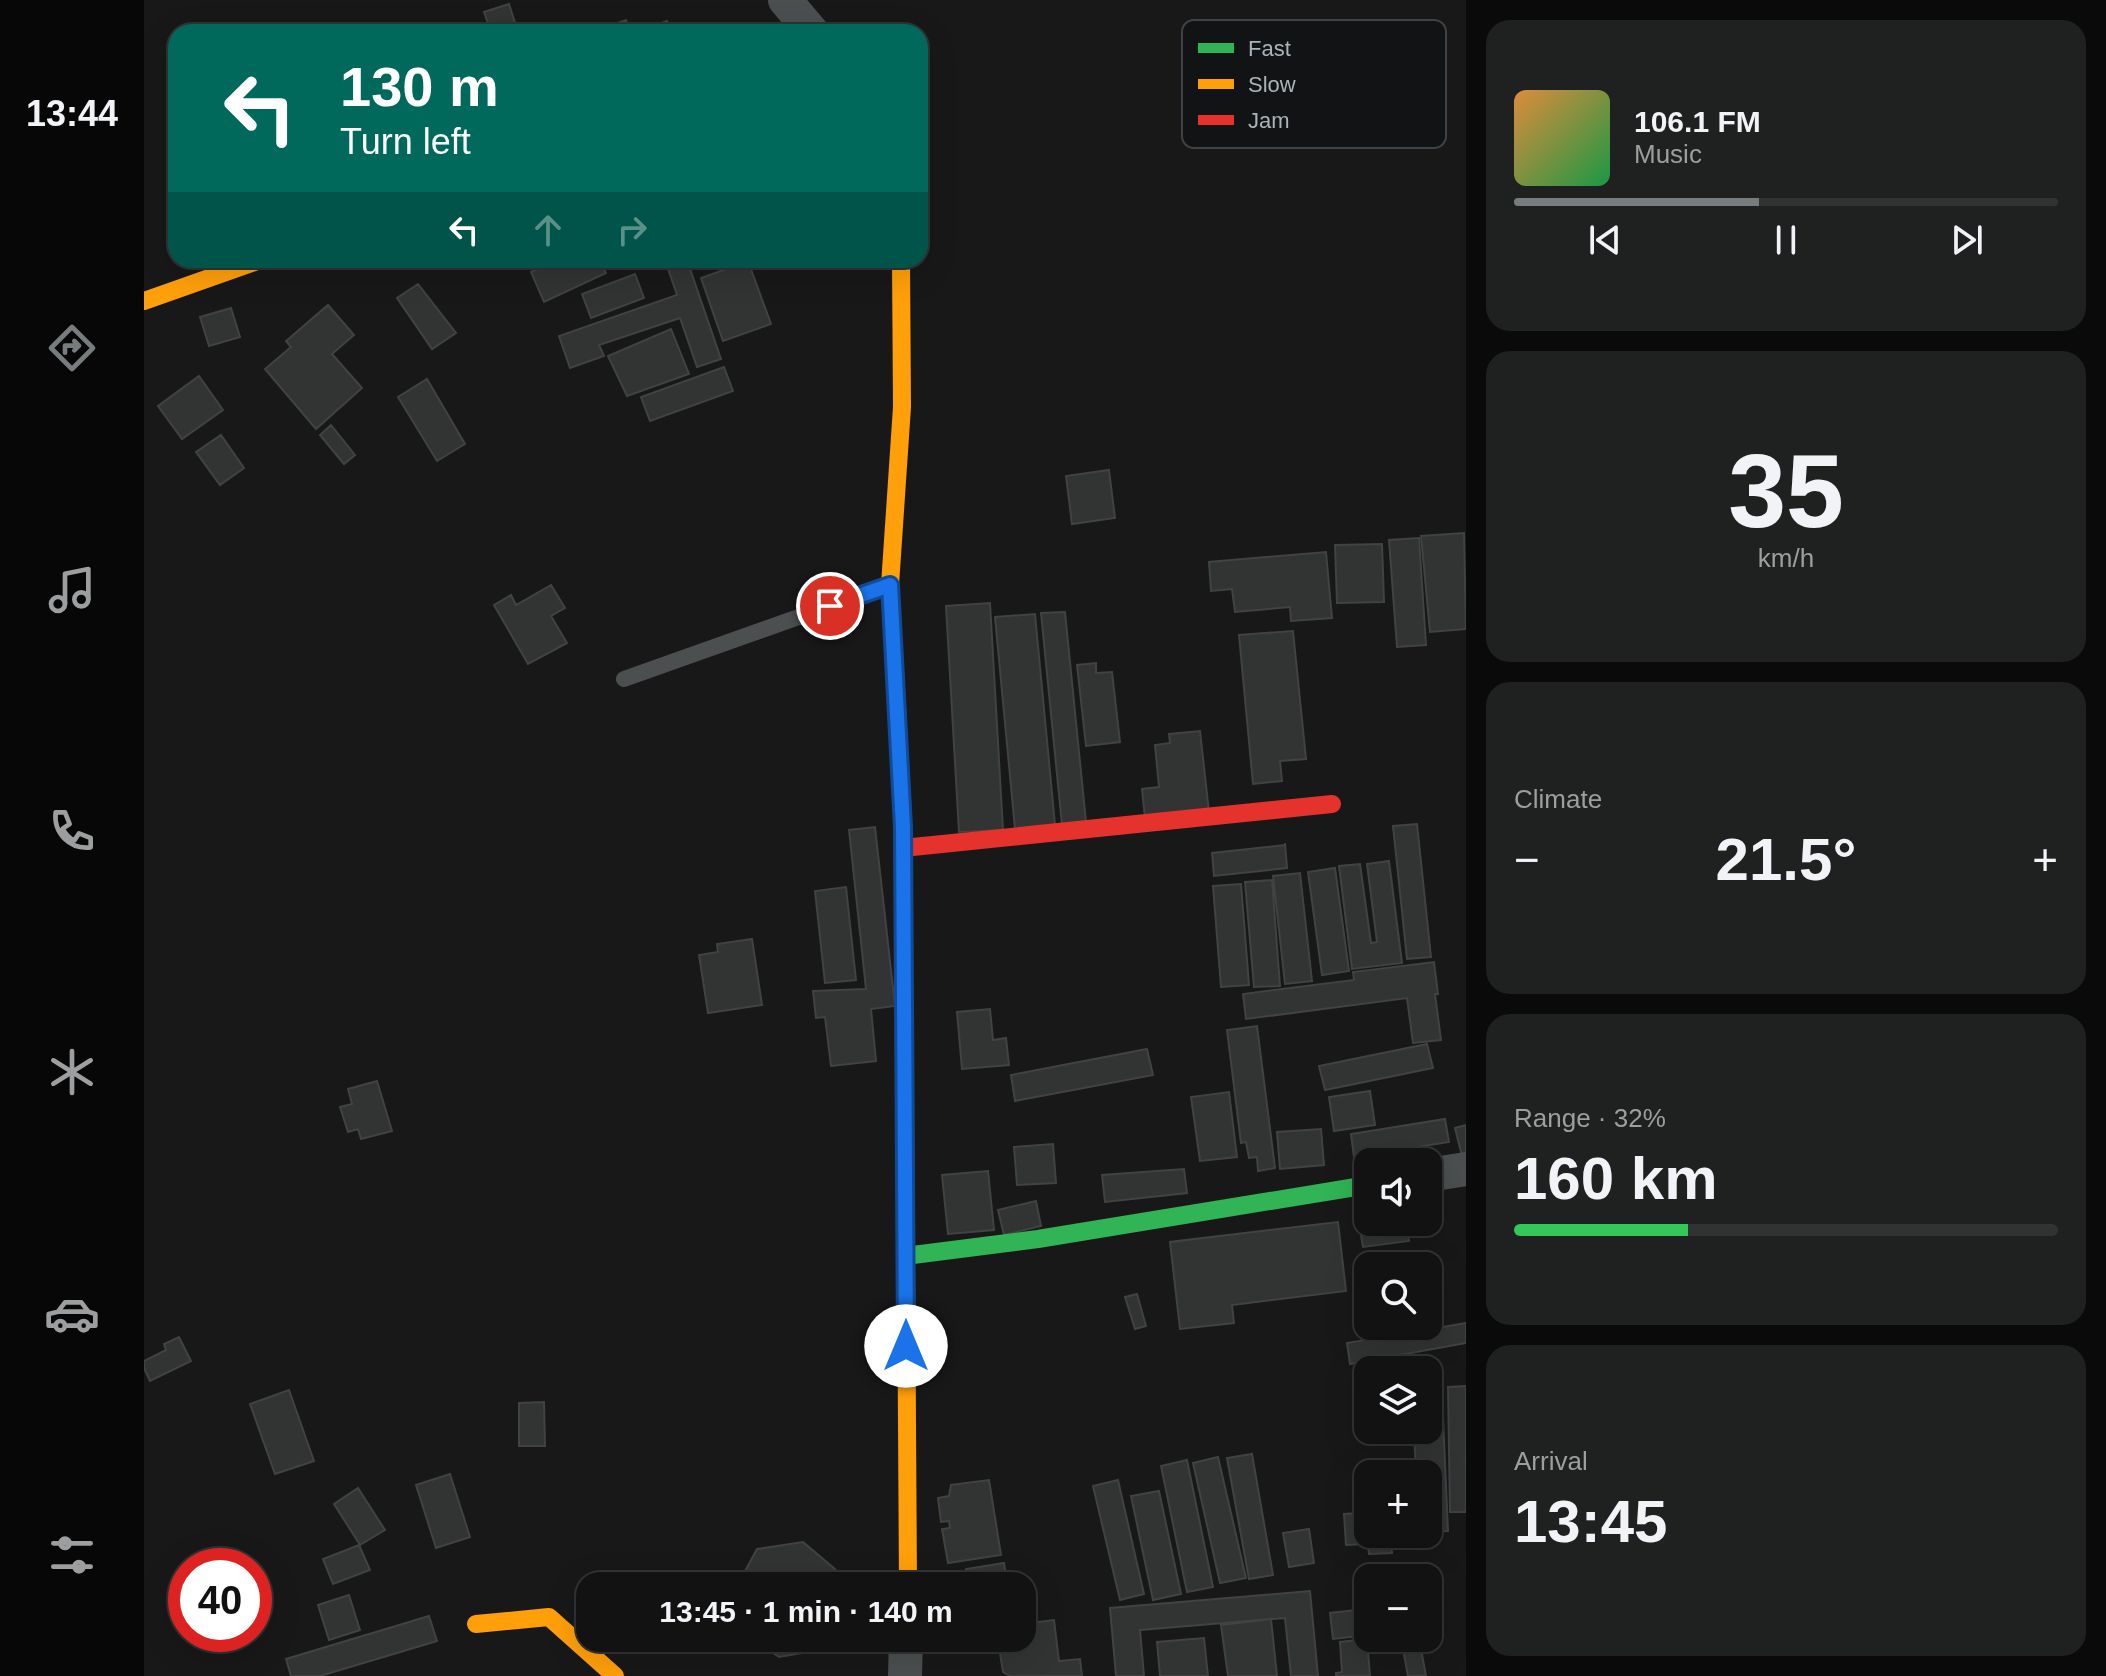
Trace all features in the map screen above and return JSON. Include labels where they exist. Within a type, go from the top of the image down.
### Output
[{"type":"street","points":[[785,0],[805,24]]},
{"type":"street","points":[[144,301],[237,268]]},
{"type":"street","points":[[901,268],[902,407],[890,585],[903,848],[908,1572]]},
{"type":"street","points":[[903,848],[1332,804]]},
{"type":"street","points":[[1442,1173],[1466,1169]]},
{"type":"street","points":[[905,1256],[1038,1239],[1354,1187]]},
{"type":"street","points":[[476,1624],[549,1617],[615,1676]]},
{"type":"street","points":[[905,1676],[906,1652]]},
{"type":"lane","points":[[624,679],[890,585]]},
{"type":"building","points":[[509,4],[515,24],[488,24],[484,12]]},
{"type":"building","points":[[540,268],[604,268],[606,273],[544,302],[531,272]]},
{"type":"building","points":[[668,268],[690,268],[721,359],[697,367],[680,318],[599,345],[604,356],[570,368],[559,336],[677,295]]},
{"type":"building","points":[[729,268],[751,268],[771,324],[723,341],[701,278]]},
{"type":"building","points":[[635,274],[644,298],[591,318],[582,294]]},
{"type":"building","points":[[418,284],[456,333],[432,349],[397,298]]},
{"type":"building","points":[[328,305],[354,335],[332,354],[362,388],[316,429],[265,369],[291,347],[286,341]]},
{"type":"building","points":[[231,308],[240,337],[209,346],[200,317]]},
{"type":"building","points":[[671,329],[689,374],[627,396],[608,356]]},
{"type":"building","points":[[724,367],[733,391],[650,421],[641,397]]},
{"type":"building","points":[[199,376],[223,410],[182,439],[158,406]]},
{"type":"building","points":[[427,379],[465,444],[437,461],[398,397]]},
{"type":"building","points":[[331,425],[355,455],[344,464],[320,435]]},
{"type":"building","points":[[221,435],[244,468],[220,485],[196,452]]},
{"type":"building","points":[[1109,470],[1115,518],[1072,524],[1066,476]]},
{"type":"building","points":[[1464,533],[1466,629],[1430,632],[1421,536]]},
{"type":"building","points":[[1419,538],[1426,645],[1397,647],[1389,540]]},
{"type":"building","points":[[1382,544],[1384,602],[1337,603],[1335,545]]},
{"type":"building","points":[[1326,552],[1332,618],[1291,621],[1290,607],[1235,612],[1232,589],[1211,591],[1209,562]]},
{"type":"building","points":[[551,585],[565,608],[551,616],[567,643],[528,664],[494,605],[511,595],[516,605]]},
{"type":"building","points":[[990,603],[1003,830],[959,832],[946,606]]},
{"type":"building","points":[[1065,612],[1086,822],[1062,825],[1041,613]]},
{"type":"building","points":[[1035,614],[1055,825],[1015,829],[995,617]]},
{"type":"building","points":[[1293,631],[1306,759],[1280,761],[1282,781],[1253,784],[1239,635]]},
{"type":"building","points":[[1096,663],[1096,673],[1112,672],[1120,742],[1086,746],[1077,665]]},
{"type":"building","points":[[1200,731],[1209,812],[1145,818],[1142,789],[1159,787],[1155,745],[1170,743],[1169,734]]},
{"type":"building","points":[[1417,824],[1431,957],[1407,959],[1393,826]]},
{"type":"building","points":[[875,827],[895,1006],[871,1009],[876,1061],[831,1066],[825,1017],[816,1018],[813,991],[866,989],[849,830]]},
{"type":"building","points":[[1285,843],[1287,868],[1214,876],[1212,853]]},
{"type":"building","points":[[1389,861],[1402,963],[1352,969],[1339,866],[1360,864],[1371,943],[1377,942],[1367,864]]},
{"type":"building","points":[[1335,868],[1349,971],[1322,975],[1308,872]]},
{"type":"building","points":[[1300,873],[1312,981],[1285,984],[1273,876]]},
{"type":"building","points":[[1272,880],[1280,986],[1254,987],[1245,882]]},
{"type":"building","points":[[1241,884],[1249,985],[1221,987],[1213,886]]},
{"type":"building","points":[[846,887],[856,980],[825,983],[815,891]]},
{"type":"building","points":[[752,939],[762,1005],[708,1013],[699,955],[718,952],[717,944]]},
{"type":"building","points":[[1434,962],[1441,1040],[1413,1043],[1407,998],[1246,1019],[1243,994],[1354,980],[1353,972]]},
{"type":"building","points":[[990,1009],[993,1040],[1006,1038],[1009,1065],[962,1069],[957,1012]]},
{"type":"building","points":[[1257,1026],[1275,1168],[1258,1171],[1257,1157],[1249,1158],[1246,1142],[1241,1143],[1227,1030]]},
{"type":"building","points":[[1427,1044],[1433,1068],[1325,1090],[1319,1066]]},
{"type":"building","points":[[1147,1049],[1153,1075],[1015,1101],[1011,1075]]},
{"type":"building","points":[[377,1081],[392,1131],[361,1139],[358,1129],[348,1132],[340,1107],[352,1104],[348,1089]]},
{"type":"building","points":[[1370,1091],[1375,1125],[1334,1131],[1329,1097]]},
{"type":"building","points":[[1229,1092],[1237,1157],[1200,1161],[1191,1097]]},
{"type":"building","points":[[1445,1119],[1449,1142],[1411,1148],[1354,1148],[1354,1157],[1351,1134]]},
{"type":"building","points":[[1466,1125],[1466,1163],[1464,1164],[1455,1128]]},
{"type":"building","points":[[1321,1129],[1324,1165],[1280,1169],[1277,1132]]},
{"type":"building","points":[[1053,1144],[1056,1183],[1017,1185],[1014,1147]]},
{"type":"building","points":[[1184,1169],[1187,1193],[1105,1202],[1102,1175]]},
{"type":"building","points":[[988,1171],[994,1230],[948,1234],[942,1175]]},
{"type":"building","points":[[1036,1201],[1041,1226],[1004,1235],[998,1210]]},
{"type":"building","points":[[1338,1222],[1346,1291],[1232,1305],[1234,1323],[1180,1329],[1170,1242]]},
{"type":"building","points":[[1361,1236],[1408,1236],[1409,1241],[1363,1247]]},
{"type":"building","points":[[1137,1294],[1146,1326],[1135,1329],[1125,1297]]},
{"type":"building","points":[[1466,1323],[1466,1343],[1394,1356],[1354,1356],[1354,1363],[1350,1364],[1347,1343],[1365,1340],[1442,1340],[1442,1327]]},
{"type":"building","points":[[179,1337],[191,1361],[150,1381],[144,1361],[166,1350],[164,1344]]},
{"type":"building","points":[[1466,1386],[1466,1512],[1450,1512],[1448,1387]]},
{"type":"building","points":[[289,1390],[314,1461],[275,1474],[250,1404]]},
{"type":"building","points":[[1442,1395],[1448,1531],[1442,1531],[1442,1460],[1415,1460],[1415,1444],[1442,1444]]},
{"type":"building","points":[[544,1402],[545,1446],[519,1446],[519,1403]]},
{"type":"building","points":[[1252,1454],[1273,1575],[1249,1579],[1227,1458]]},
{"type":"building","points":[[1218,1457],[1246,1578],[1220,1583],[1193,1463]]},
{"type":"building","points":[[1187,1460],[1213,1587],[1187,1592],[1161,1466]]},
{"type":"building","points":[[450,1474],[470,1537],[436,1548],[416,1485]]},
{"type":"building","points":[[989,1480],[1001,1555],[948,1563],[942,1529],[950,1528],[949,1521],[941,1522],[938,1498],[949,1496],[951,1485]]},
{"type":"building","points":[[1118,1480],[1144,1594],[1120,1600],[1093,1486]]},
{"type":"building","points":[[358,1488],[385,1530],[360,1545],[334,1504]]},
{"type":"building","points":[[1159,1491],[1181,1594],[1153,1600],[1131,1496]]},
{"type":"building","points":[[1354,1513],[1354,1545],[1346,1545],[1344,1514]]},
{"type":"building","points":[[1309,1529],[1314,1563],[1289,1567],[1283,1533]]},
{"type":"building","points":[[803,1542],[836,1572],[745,1572],[757,1549]]},
{"type":"building","points":[[359,1545],[370,1570],[333,1584],[323,1559]]},
{"type":"building","points":[[1368,1548],[1391,1548],[1392,1553],[1369,1554]]},
{"type":"building","points":[[1004,1563],[1005,1572],[967,1572],[966,1569]]},
{"type":"building","points":[[1310,1591],[1318,1676],[1291,1676],[1285,1618],[1140,1630],[1144,1676],[1116,1676],[1110,1608]]},
{"type":"building","points":[[349,1595],[360,1630],[329,1640],[318,1605]]},
{"type":"building","points":[[1354,1610],[1354,1637],[1333,1639],[1330,1613]]},
{"type":"building","points":[[429,1616],[437,1641],[320,1676],[291,1676],[286,1659]]},
{"type":"building","points":[[1271,1619],[1277,1676],[1228,1676],[1221,1625]]},
{"type":"building","points":[[1054,1620],[1059,1661],[1080,1659],[1082,1676],[1010,1676],[1003,1672],[1000,1653],[1036,1652],[1036,1622]]},
{"type":"building","points":[[1204,1638],[1208,1676],[1160,1676],[1157,1642]]},
{"type":"building","points":[[1354,1640],[1354,1652],[1368,1652],[1370,1676],[1336,1676],[1336,1673],[1342,1672],[1340,1642]]},
{"type":"building","points":[[772,1652],[808,1652],[779,1657]]},
{"type":"building","points":[[1404,1652],[1422,1652],[1426,1676],[1408,1676]]},
{"type":"traffic: fast","points":[[905,1256],[1038,1239],[1354,1187]]},
{"type":"traffic: slow","points":[[144,301],[237,268]]},
{"type":"traffic: slow","points":[[898,725],[890,585],[902,407],[901,268]]},
{"type":"traffic: slow","points":[[906,1262],[908,1572]]},
{"type":"traffic: slow","points":[[476,1624],[549,1617],[615,1676]]},
{"type":"traffic: jam","points":[[898,725],[903,827],[906,1262]]},
{"type":"traffic: jam","points":[[903,848],[1332,804]]},
{"type":"route","points":[[830,606],[890,585],[903,827],[906,1346]]}]
